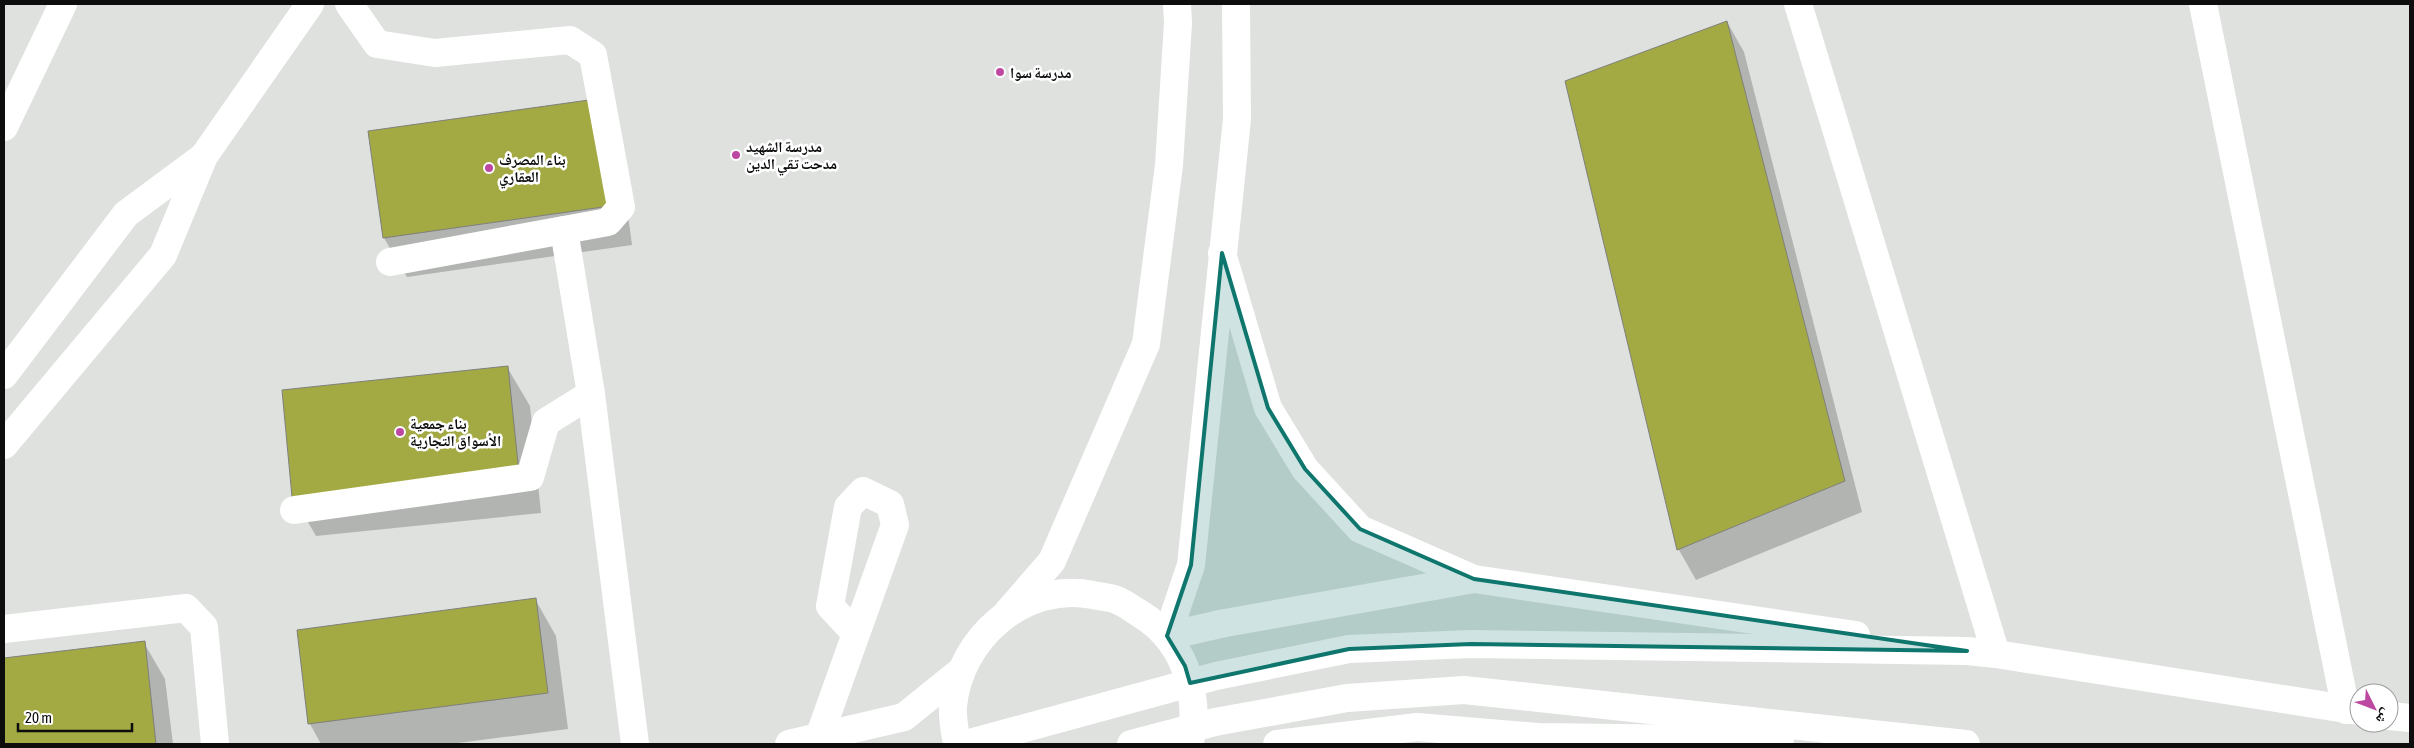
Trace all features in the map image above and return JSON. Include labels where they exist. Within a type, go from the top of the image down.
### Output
[{"type":"main road","points":[[4,127],[63,4]]},
{"type":"main road","points":[[4,445],[162,255],[204,156],[310,4]]},
{"type":"main road","points":[[349,4],[376,44],[435,54],[570,40],[593,55],[622,207],[608,222],[390,262]]},
{"type":"main road","points":[[956,744],[953,707],[961,671],[980,638],[1007,613],[1052,561],[1146,344],[1168,165],[1178,23],[1177,4]]},
{"type":"main road","points":[[1798,4],[1996,654]]},
{"type":"main road","points":[[2203,4],[2349,692]]},
{"type":"main road","points":[[1167,636],[1191,565],[1237,119],[1242,6]]},
{"type":"main road","points":[[4,374],[126,214],[204,156]]},
{"type":"main road","points":[[564,230],[591,394],[635,744]]},
{"type":"main road","points":[[1222,252],[1268,408],[1305,469],[1360,529],[1474,579],[1996,654],[2349,710]]},
{"type":"main road","points":[[294,510],[530,476],[546,422],[591,394]]},
{"type":"main road","points":[[1167,636],[1225,623],[1474,579]]},
{"type":"main road","points":[[1007,613],[1042,597],[1080,592],[1118,600],[1151,620],[1167,636],[1185,666],[1194,700],[1192,736],[1189,744]]},
{"type":"main road","points":[[4,629],[186,608],[204,627],[215,744]]},
{"type":"main road","points":[[819,737],[856,634]]},
{"type":"main road","points":[[966,744],[1216,676],[1349,649],[1471,644],[1966,651]]},
{"type":"main road","points":[[789,744],[904,717],[961,671]]},
{"type":"main road","points":[[1131,744],[1216,722],[1347,698],[1464,690],[1957,743]]},
{"type":"main road","points":[[1277,744],[1415,736],[1957,743]]},
{"type":"highlighted area","points":[[1222,253],[1268,408],[1305,469],[1360,529],[1474,579],[1967,651],[1471,644],[1349,649],[1190,683],[1185,666],[1167,636],[1191,565]]},
{"type":"building","points":[[1727,21],[1845,481],[1677,550],[1565,81]]},
{"type":"building","name":"بناء المصرف العقاري","points":[[596,99],[610,206],[383,238],[368,131]]},
{"type":"building","name":"بناء جمعية الأسواق التجارية","points":[[508,366],[519,473],[292,497],[282,390]]},
{"type":"building","points":[[536,598],[548,693],[308,724],[297,630]]},
{"type":"building","points":[[145,641],[156,744],[4,744],[4,658]]},
{"type":"place","name":"مدرسة سوا","points":[[1000,72]]},
{"type":"place","name":"مدرسة الشهيد مدحت تقي الدين","points":[[736,155]]},
{"type":"place","name":"بناء المصرف العقاري","points":[[489,168]]},
{"type":"place","name":"بناء جمعية الأسواق التجارية","points":[[400,432]]}]
